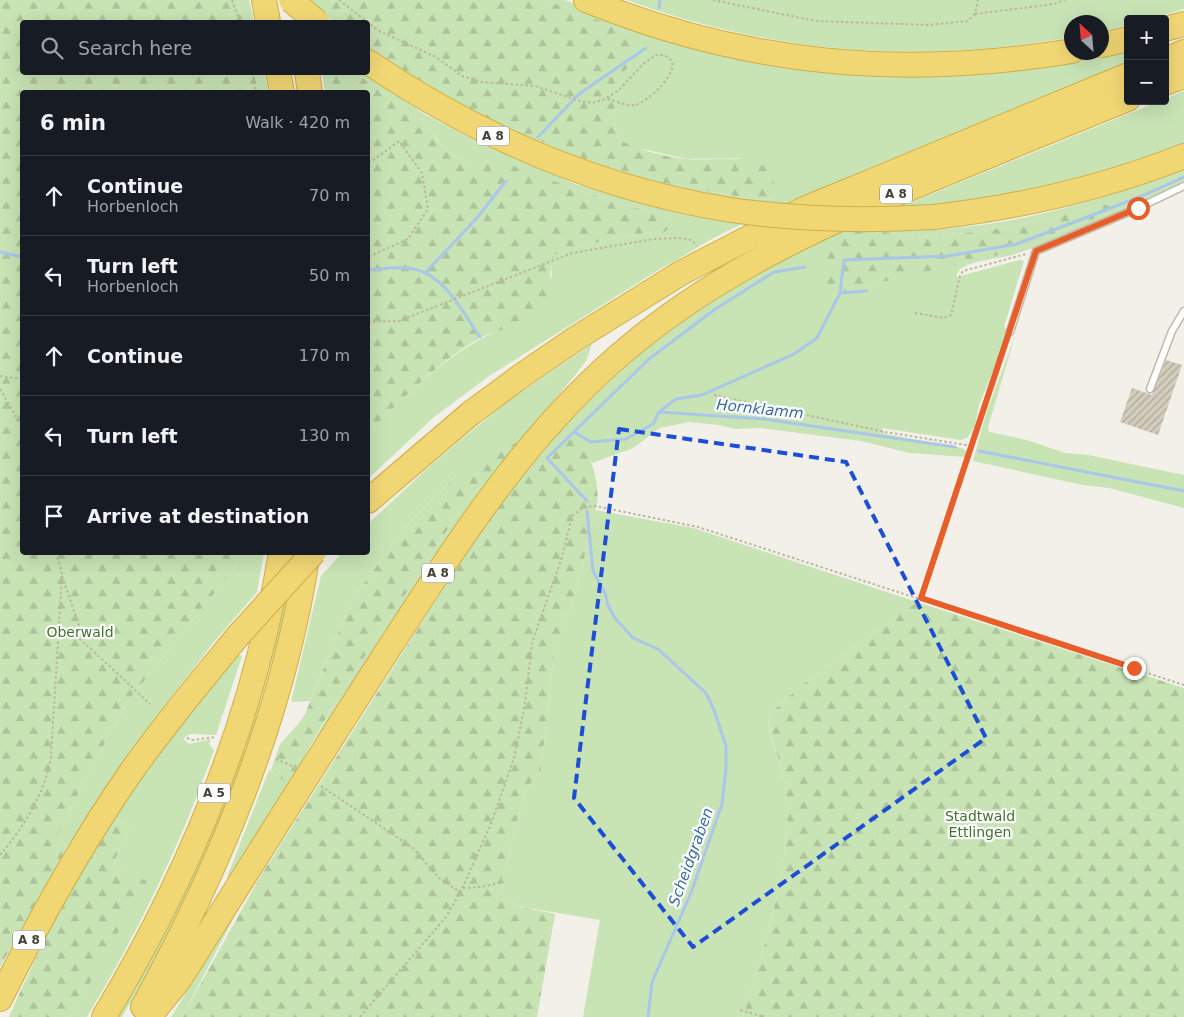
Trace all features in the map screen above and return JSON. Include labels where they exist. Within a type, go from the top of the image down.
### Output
[{"type":"highway","points":[[264,0],[268,20]]},
{"type":"highway","points":[[291,0],[296,20]]},
{"type":"highway","points":[[291,0],[314,20]]},
{"type":"highway","points":[[586,0],[656,26],[721,44],[793,58],[845,63],[918,66],[975,64],[1064,52]]},
{"type":"highway","points":[[1169,28],[1184,24]]},
{"type":"highway","points":[[1109,43],[1124,40]]},
{"type":"highway","points":[[1169,58],[1184,52]]},
{"type":"highway","name":"A 8","points":[[370,63],[443,110],[545,159],[630,188],[731,210],[772,216],[844,220],[934,217],[1026,204],[1125,178],[1184,156]]},
{"type":"highway","points":[[279,75],[282,90]]},
{"type":"highway","points":[[307,75],[310,90]]},
{"type":"highway","points":[[1169,82],[1184,76]]},
{"type":"highway","name":"A 8","points":[[370,498],[471,413],[521,376],[633,301],[804,209],[1124,77]]},
{"type":"highway","name":"A 8","points":[[149,1017],[179,980],[461,535],[527,449],[592,380],[634,342],[676,311],[721,281],[785,244],[883,199],[1124,101]]},
{"type":"highway","name":"A 5","points":[[104,1017],[144,947],[181,873],[219,781],[248,692],[280,555]]},
{"type":"highway","name":"A 5","points":[[137,1017],[175,948],[212,870],[251,773],[282,671],[307,555]]},
{"type":"highway","name":"A 8","points":[[0,999],[60,883],[111,802],[183,703],[237,637],[311,555]]},
{"type":"lane","points":[[1010,332],[1036,251],[1138,208],[1184,186]]},
{"type":"lane","points":[[1150,389],[1172,331],[1184,311]]},
{"type":"path","points":[[232,0],[239,20]]},
{"type":"path","points":[[338,0],[365,20]]},
{"type":"path","points":[[713,0],[816,21],[843,24],[929,25],[968,21],[975,14],[978,0]]},
{"type":"path","points":[[975,14],[1054,4],[1065,0]]},
{"type":"path","points":[[370,24],[380,31],[436,57],[462,76],[482,82],[535,86],[580,101],[592,103],[606,99],[619,90],[638,69],[656,55],[668,57],[672,61],[674,68],[670,77],[640,104],[631,106],[616,100],[606,99]]},
{"type":"path","points":[[253,75],[256,90]]},
{"type":"path","points":[[370,162],[399,141],[422,173],[428,209],[408,239],[370,256]]},
{"type":"path","points":[[370,322],[399,321],[444,304],[464,293],[572,253],[614,245],[654,239],[692,240],[707,260]]},
{"type":"path","points":[[915,313],[944,318],[952,315],[960,276],[963,271],[1036,251]]},
{"type":"path","points":[[921,598],[1010,332]]},
{"type":"path","points":[[0,376],[20,379]]},
{"type":"path","points":[[0,389],[20,424]]},
{"type":"path","points":[[714,395],[885,432],[972,446]]},
{"type":"path","points":[[360,1017],[446,917],[463,888],[491,824],[515,755],[525,703],[532,643],[562,557],[572,516],[577,510],[595,506],[698,527],[1184,685]]},
{"type":"path","points":[[57,555],[85,642]]},
{"type":"path","points":[[0,855],[17,836],[48,776],[52,757],[57,633],[62,574]]},
{"type":"path","points":[[57,633],[69,631],[85,642],[106,665],[150,704]]},
{"type":"path","points":[[187,738],[193,740],[215,737]]},
{"type":"path","points":[[276,759],[294,768]]},
{"type":"path","points":[[319,785],[413,848],[439,878],[460,893]]},
{"type":"path","points":[[463,888],[504,882]]},
{"type":"path","points":[[740,1010],[764,1017]]},
{"type":"highlighted area","points":[[619,429],[846,462],[986,738],[693,947],[574,798]]},
{"type":"green space","name":"Oberwald","points":[[0,0],[237,0],[242,20],[20,20],[20,75],[254,75],[258,90],[20,90],[20,555],[243,555],[124,706],[58,833],[67,847],[0,967]]},
{"type":"green space","points":[[237,0],[249,0],[254,20],[242,20]]},
{"type":"green space","points":[[307,0],[545,0],[619,28],[631,36],[636,49],[632,63],[615,82],[614,123],[618,139],[642,149],[676,158],[698,160],[729,159],[758,163],[768,170],[774,181],[774,199],[756,200],[661,182],[588,160],[502,125],[476,118],[396,71],[370,52],[370,20],[331,20]]},
{"type":"green space","points":[[545,0],[565,0],[683,43],[1062,61],[1109,60],[1109,51],[1124,48],[1124,64],[854,174],[784,207],[749,204],[606,171],[476,118],[713,192],[756,200],[773,199],[739,158],[687,159],[634,147],[618,139],[614,123],[615,81],[632,63],[575,12]]},
{"type":"green space","points":[[627,0],[1184,0],[1184,9],[1164,15],[1124,15],[1124,26],[1109,29],[1109,15],[1064,15],[1064,38],[1015,46],[959,50],[903,52],[847,49],[791,42],[736,32],[681,18]]},
{"type":"green space","points":[[254,75],[264,75],[268,90],[258,90]]},
{"type":"green space","points":[[322,75],[359,75],[427,125],[440,144],[454,156],[467,163],[476,164],[490,157],[577,190],[671,218],[668,229],[663,233],[635,234],[608,239],[554,255],[549,290],[542,310],[538,315],[523,323],[480,338],[465,347],[435,369],[370,430],[370,90],[325,90]]},
{"type":"green space","points":[[359,75],[366,75],[426,115],[478,142],[575,184],[681,214],[745,223],[723,233],[660,269],[489,376],[434,417],[370,477],[370,430],[438,368],[457,354],[477,341],[520,323],[552,276],[551,264],[554,255],[594,243],[635,234],[663,233],[671,218],[577,190],[541,177],[467,163],[454,156],[440,144],[427,125]]},
{"type":"green space","points":[[1184,91],[1184,145],[1138,164],[989,202],[895,209],[1150,105],[1169,105],[1169,97]]},
{"type":"green space","points":[[1184,169],[1184,183],[1121,213],[1034,248],[970,264],[958,272],[957,277],[1019,260],[1024,261],[1004,327],[1007,330],[1002,350],[979,405],[975,426],[968,437],[961,440],[882,428],[885,434],[962,448],[967,452],[966,457],[909,453],[861,441],[761,428],[734,429],[719,425],[689,422],[660,428],[633,448],[592,463],[581,442],[573,434],[561,430],[626,367],[687,317],[751,277],[841,230],[831,298],[1046,237],[1109,213],[1109,206],[1103,204],[1040,221],[991,230],[923,238],[872,230],[958,228],[1024,218],[1122,191]]},
{"type":"green space","points":[[1103,204],[1109,206],[1109,213],[998,255],[886,281],[831,298],[824,279],[823,262],[825,255],[828,247],[841,230],[872,230],[923,238],[991,230],[1040,221]]},
{"type":"green space","points":[[1015,336],[988,427],[989,432],[1027,440],[1065,453],[1088,455],[1184,475],[1184,508],[1109,488],[1083,485],[973,461],[987,411]]},
{"type":"green space","points":[[592,344],[586,361],[523,440],[456,476],[408,524],[352,599],[310,701],[291,702],[321,576],[340,555],[370,555],[370,522],[431,465],[504,404]]},
{"type":"green space","points":[[561,430],[568,430],[578,437],[589,456],[598,492],[597,502],[578,586],[554,653],[541,770],[525,792],[502,878],[503,894],[516,906],[555,914],[537,1017],[182,1017],[260,877],[489,517]]},
{"type":"green space","points":[[523,440],[464,504],[337,699],[288,785],[271,770],[280,744],[305,714],[352,599],[408,524],[456,476],[486,456]]},
{"type":"green space","points":[[508,456],[492,477],[309,751],[337,699],[464,504]]},
{"type":"green space","points":[[595,510],[693,528],[917,602],[802,685],[768,715],[771,734],[785,783],[787,819],[785,847],[775,906],[743,1017],[583,1017],[600,920],[516,906],[503,894],[502,878],[525,792],[541,770],[554,653],[578,586]]},
{"type":"green space","points":[[243,555],[264,555],[257,592],[213,643],[150,725],[67,847],[58,833],[124,706]]},
{"type":"green space","points":[[293,555],[297,555],[283,621],[248,746],[244,745],[282,604]]},
{"type":"green space","name":"Stadtwald Ettlingen","points":[[917,602],[1184,688],[1184,1017],[743,1017],[775,906],[785,847],[787,819],[785,783],[771,734],[768,715],[802,685]]},
{"type":"green space","points":[[238,655],[242,656],[216,735],[189,734],[183,739],[189,744],[211,739],[209,744],[214,750],[173,853],[124,953],[87,1017],[71,1017],[146,881],[112,866],[129,828],[115,817],[200,696],[203,698]]},
{"type":"green space","points":[[243,749],[246,750],[233,785],[175,920],[141,985],[122,1017],[118,1017],[168,927],[188,885]]},
{"type":"green space","points":[[269,770],[280,776],[288,785],[229,880],[227,877]]},
{"type":"green space","points":[[115,817],[129,828],[112,866],[147,881],[71,1017],[9,1017],[58,915],[85,865]]},
{"type":"green space","points":[[243,900],[182,1017],[171,1017]]},
{"type":"building","points":[[1166,360],[1182,365],[1158,435],[1120,422],[1132,388],[1152,395]]},
{"type":"waterway","points":[[659,8],[660,0]]},
{"type":"waterway","points":[[538,137],[579,94],[646,48]]},
{"type":"waterway","points":[[840,293],[844,260],[948,256],[1017,244],[1142,196],[1184,177]]},
{"type":"waterway","points":[[426,272],[476,219],[506,181]]},
{"type":"waterway","name":"Scheidgraben","points":[[0,252],[20,257]]},
{"type":"waterway","points":[[587,501],[547,458],[649,359],[714,310],[774,272],[805,267]]},
{"type":"waterway","name":"Scheidgraben","points":[[370,270],[406,268],[419,270],[431,276],[450,293],[480,337]]},
{"type":"waterway","points":[[660,411],[676,399],[702,395],[794,354],[817,338],[840,293],[867,291]]},
{"type":"waterway","name":"Hornklamm","points":[[574,432],[591,442],[626,439],[653,424],[659,412],[764,419],[955,447]]},
{"type":"waterway","name":"Hornklamm","points":[[979,451],[1184,491]]},
{"type":"waterway","name":"Scheidgraben","points":[[587,511],[593,571],[605,593],[614,617],[633,638],[658,649],[706,693],[726,746],[726,768],[722,804],[691,893],[652,982],[648,1017]]},
{"type":"route","points":[[1134,668],[921,598],[946,528],[1036,251],[1138,208]]}]
